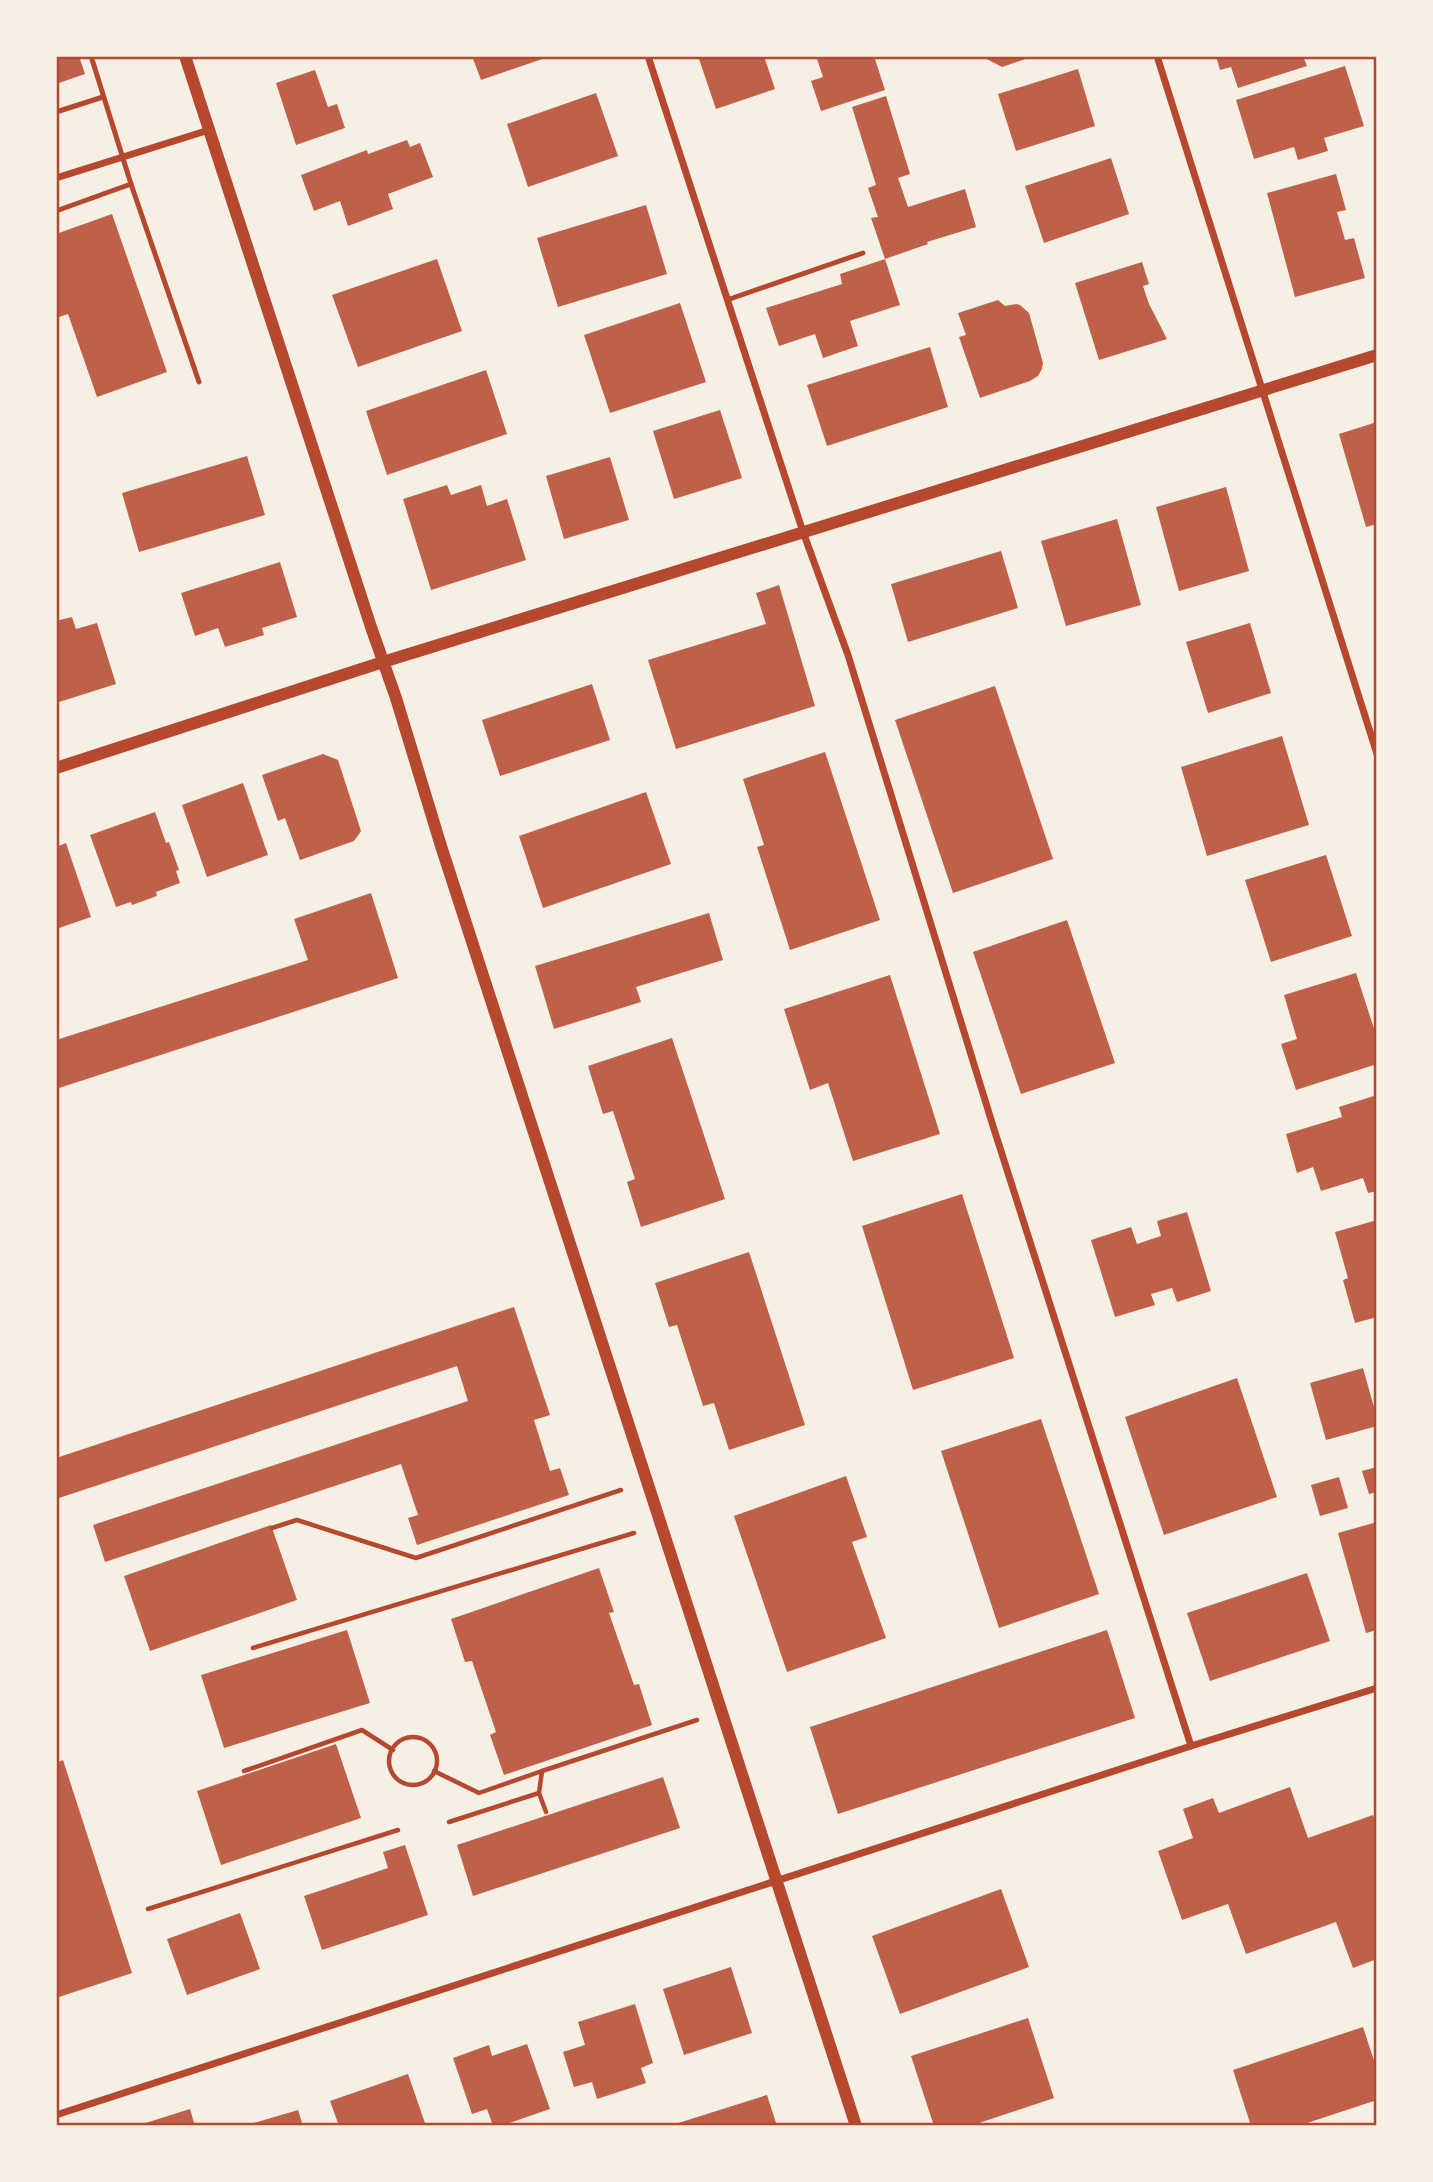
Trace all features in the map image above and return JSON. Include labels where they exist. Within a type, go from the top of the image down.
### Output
[{"type":"street","points":[[185,56],[856,2126]]},
{"type":"street","points":[[648,56],[803,532],[848,655],[1001,1151],[1191,1746]]},
{"type":"street","points":[[1157,56],[1377,754]]},
{"type":"street","points":[[56,178],[209,131]]},
{"type":"street","points":[[56,768],[383,662],[1377,355]]},
{"type":"street","points":[[56,2115],[1377,1688]]},
{"type":"lane","points":[[91,56],[131,184],[199,382]]},
{"type":"lane","points":[[56,112],[103,97]]},
{"type":"lane","points":[[56,211],[131,184]]},
{"type":"lane","points":[[727,300],[863,253]]},
{"type":"path","points":[[272,1528],[297,1520],[416,1558],[647,1481]]},
{"type":"path","points":[[253,1648],[661,1524]]},
{"type":"path","points":[[434,1771],[479,1793],[722,1711]]},
{"type":"path","points":[[244,1771],[362,1730],[393,1749]]},
{"type":"path","points":[[408,1738],[420,1738],[430,1744],[437,1756],[434,1771],[429,1779],[418,1784],[406,1784],[395,1777],[389,1766],[390,1754],[396,1743],[408,1738]]},
{"type":"path","points":[[542,1771],[539,1793],[546,1812]]},
{"type":"path","points":[[449,1822],[539,1793]]},
{"type":"path","points":[[148,1909],[398,1830]]},
{"type":"building","points":[[56,56],[79,56],[85,74],[56,84]]},
{"type":"building","points":[[472,56],[551,56],[481,80]]},
{"type":"building","points":[[698,56],[764,56],[775,89],[716,109]]},
{"type":"building","points":[[816,56],[874,56],[885,90],[821,111],[811,81],[823,77]]},
{"type":"building","points":[[981,56],[1034,56],[1002,67]]},
{"type":"building","points":[[1216,56],[1303,56],[1307,66],[1238,88],[1231,67],[1220,70]]},
{"type":"building","points":[[1345,66],[1364,126],[1324,138],[1328,151],[1298,160],[1294,147],[1254,159],[1236,100]]},
{"type":"building","points":[[1078,69],[1095,126],[1016,151],[998,94]]},
{"type":"building","points":[[315,70],[328,107],[337,104],[345,128],[296,145],[276,83]]},
{"type":"building","points":[[596,93],[618,156],[528,187],[507,124]]},
{"type":"building","points":[[886,96],[910,174],[898,178],[908,207],[965,189],[976,227],[927,242],[928,244],[885,259],[871,218],[878,217],[868,188],[876,185],[852,107]]},
{"type":"building","points":[[407,140],[410,147],[420,143],[433,177],[388,194],[393,209],[348,226],[340,201],[314,211],[301,175],[367,150],[368,154]]},
{"type":"building","points":[[1111,158],[1129,214],[1044,243],[1025,186]]},
{"type":"building","points":[[1336,174],[1346,210],[1337,212],[1345,240],[1354,238],[1365,278],[1295,297],[1267,193]]},
{"type":"building","points":[[646,205],[667,274],[558,307],[537,238]]},
{"type":"building","points":[[112,214],[167,372],[97,397],[68,314],[56,318],[56,234]]},
{"type":"building","points":[[437,259],[462,331],[358,367],[332,295]]},
{"type":"building","points":[[885,259],[900,305],[850,321],[858,346],[823,358],[815,334],[779,346],[766,308],[842,284],[840,274]]},
{"type":"building","points":[[1142,262],[1149,284],[1143,286],[1167,339],[1099,360],[1075,283]]},
{"type":"building","points":[[998,300],[1005,306],[1020,305],[1029,313],[1043,363],[1042,369],[1038,376],[1030,381],[980,398],[959,337],[966,335],[958,313]]},
{"type":"building","points":[[680,303],[706,382],[610,413],[584,335]]},
{"type":"building","points":[[930,347],[948,407],[827,446],[807,385]]},
{"type":"building","points":[[486,370],[507,434],[387,475],[366,411]]},
{"type":"building","points":[[720,410],[742,478],[674,499],[653,431]]},
{"type":"building","points":[[1377,422],[1377,524],[1366,527],[1339,434]]},
{"type":"building","points":[[247,456],[265,515],[139,552],[122,493]]},
{"type":"building","points":[[610,457],[629,520],[564,539],[546,476]]},
{"type":"building","points":[[447,485],[451,495],[481,485],[487,506],[507,499],[526,560],[431,590],[403,499]]},
{"type":"building","points":[[1226,487],[1249,571],[1179,591],[1156,507]]},
{"type":"building","points":[[1117,519],[1141,605],[1066,626],[1041,541]]},
{"type":"building","points":[[1001,551],[1018,608],[908,642],[891,584]]},
{"type":"building","points":[[280,562],[297,617],[262,628],[264,635],[225,647],[218,628],[195,636],[181,593]]},
{"type":"building","points":[[779,585],[815,706],[676,749],[648,660],[766,624],[756,593]]},
{"type":"building","points":[[72,617],[76,629],[97,623],[116,684],[56,703],[56,621]]},
{"type":"building","points":[[1250,623],[1271,693],[1208,713],[1186,642]]},
{"type":"building","points":[[592,684],[610,740],[500,776],[482,720]]},
{"type":"building","points":[[995,686],[1053,859],[953,893],[895,720]]},
{"type":"building","points":[[1282,736],[1309,825],[1207,856],[1181,767]]},
{"type":"building","points":[[825,752],[880,920],[790,950],[757,847],[764,845],[743,779]]},
{"type":"building","points":[[323,754],[338,760],[361,831],[354,841],[300,860],[285,818],[278,821],[262,775]]},
{"type":"building","points":[[243,783],[268,855],[207,877],[182,805]]},
{"type":"building","points":[[646,792],[671,864],[543,908],[519,836]]},
{"type":"building","points":[[155,812],[179,870],[176,871],[180,883],[156,892],[157,896],[132,905],[131,902],[116,907],[90,835]]},
{"type":"building","points":[[66,843],[91,917],[56,929],[56,847]]},
{"type":"building","points":[[1326,855],[1352,936],[1271,962],[1245,880]]},
{"type":"building","points":[[371,893],[398,978],[56,1089],[56,1040],[308,960],[294,919]]},
{"type":"building","points":[[709,913],[723,960],[636,987],[641,1002],[554,1029],[535,966]]},
{"type":"building","points":[[1067,920],[1115,1063],[1021,1094],[973,952]]},
{"type":"building","points":[[1356,973],[1377,1038],[1377,1064],[1296,1090],[1281,1044],[1297,1039],[1284,995]]},
{"type":"building","points":[[890,975],[940,1134],[853,1161],[828,1083],[810,1090],[784,1009]]},
{"type":"building","points":[[672,1038],[725,1199],[641,1227],[627,1182],[635,1179],[613,1111],[603,1114],[588,1066]]},
{"type":"building","points":[[1377,1095],[1377,1191],[1368,1193],[1363,1178],[1321,1191],[1313,1167],[1297,1173],[1286,1134],[1342,1117],[1339,1107]]},
{"type":"building","points":[[962,1194],[1014,1358],[913,1390],[862,1226]]},
{"type":"building","points":[[1187,1212],[1211,1291],[1177,1302],[1172,1288],[1151,1294],[1155,1305],[1115,1317],[1091,1240],[1131,1227],[1137,1244],[1161,1236],[1157,1221]]},
{"type":"building","points":[[1377,1220],[1377,1317],[1355,1323],[1343,1280],[1348,1278],[1335,1232]]},
{"type":"building","points":[[749,1252],[805,1425],[729,1450],[714,1403],[703,1406],[677,1325],[669,1327],[655,1283]]},
{"type":"building","points":[[514,1307],[550,1415],[534,1420],[550,1471],[560,1468],[569,1495],[417,1545],[408,1518],[418,1515],[401,1464],[105,1562],[93,1525],[468,1401],[457,1366],[56,1499],[56,1458]]},
{"type":"building","points":[[1363,1368],[1377,1426],[1326,1440],[1310,1383]]},
{"type":"building","points":[[1237,1378],[1277,1497],[1164,1535],[1125,1417]]},
{"type":"building","points":[[1041,1419],[1099,1594],[999,1628],[941,1451]]},
{"type":"building","points":[[1377,1467],[1377,1492],[1369,1494],[1362,1471]]},
{"type":"building","points":[[846,1476],[867,1537],[852,1542],[886,1638],[787,1672],[734,1516]]},
{"type":"building","points":[[1339,1477],[1348,1508],[1320,1516],[1311,1485]]},
{"type":"building","points":[[1377,1522],[1377,1630],[1366,1633],[1338,1533]]},
{"type":"building","points":[[271,1525],[297,1600],[150,1651],[124,1576]]},
{"type":"building","points":[[599,1568],[614,1612],[609,1613],[634,1685],[639,1684],[652,1725],[504,1775],[490,1735],[496,1732],[472,1661],[465,1662],[451,1619]]},
{"type":"building","points":[[1307,1573],[1330,1641],[1210,1681],[1187,1613]]},
{"type":"building","points":[[347,1630],[370,1703],[224,1748],[201,1675]]},
{"type":"building","points":[[1107,1630],[1135,1718],[838,1814],[810,1727]]},
{"type":"building","points":[[336,1744],[361,1818],[221,1865],[197,1791]]},
{"type":"building","points":[[63,1760],[132,1973],[56,1998],[56,1763]]},
{"type":"building","points":[[663,1777],[680,1828],[473,1896],[457,1845]]},
{"type":"building","points":[[1290,1787],[1308,1838],[1373,1815],[1377,1825],[1377,1959],[1353,1968],[1336,1922],[1246,1954],[1228,1904],[1182,1920],[1158,1851],[1193,1838],[1183,1809],[1213,1798],[1219,1813]]},
{"type":"building","points":[[405,1845],[428,1915],[322,1950],[304,1896],[388,1868],[383,1852]]},
{"type":"building","points":[[1001,1889],[1029,1967],[900,2014],[872,1936]]},
{"type":"building","points":[[240,1913],[260,1969],[187,1995],[167,1939]]},
{"type":"building","points":[[731,1967],[752,2033],[684,2055],[663,1989]]},
{"type":"building","points":[[635,2004],[653,2063],[641,2068],[646,2083],[597,2099],[592,2082],[574,2087],[563,2052],[585,2045],[578,2022]]},
{"type":"building","points":[[1028,2018],[1054,2098],[970,2126],[934,2126],[911,2056]]},
{"type":"building","points":[[1363,2027],[1377,2070],[1377,2100],[1298,2126],[1251,2126],[1233,2070]]},
{"type":"building","points":[[527,2044],[550,2109],[501,2126],[493,2126],[487,2109],[472,2114],[453,2058],[489,2045],[492,2056]]},
{"type":"building","points":[[408,2074],[426,2126],[339,2126],[330,2101]]},
{"type":"building","points":[[767,2095],[777,2126],[672,2126],[672,2125]]},
{"type":"building","points":[[190,2109],[195,2126],[139,2126],[139,2125]]},
{"type":"building","points":[[298,2110],[303,2126],[247,2126],[247,2125]]}]
